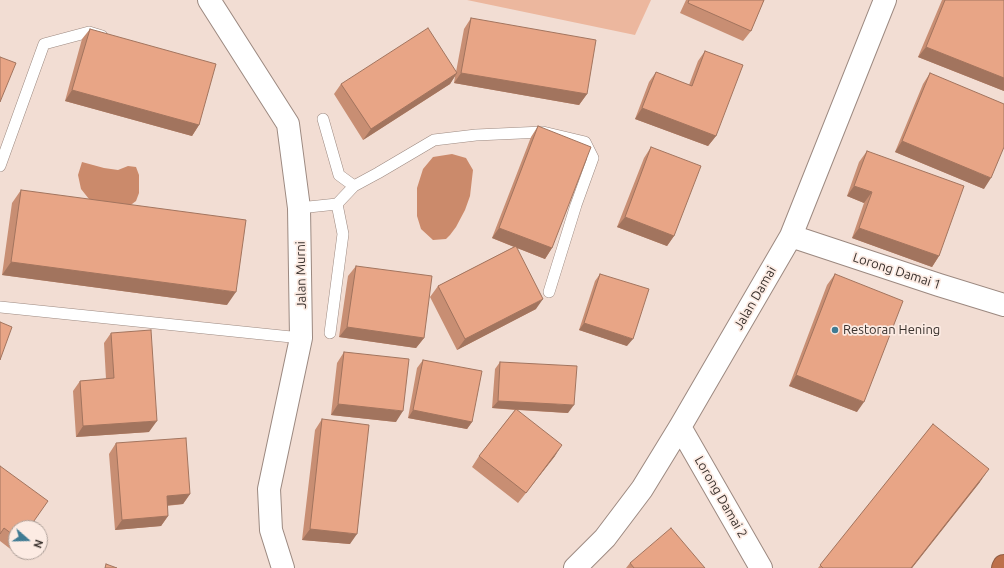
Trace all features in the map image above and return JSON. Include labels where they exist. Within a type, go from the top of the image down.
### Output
[{"type":"street","name":"Jalan Murni","points":[[209,0],[288,124],[299,208],[302,285],[301,338],[270,488],[272,530],[283,568]]},
{"type":"street","name":"Jalan Damai","points":[[576,568],[605,538],[642,489],[680,427],[791,236],[885,0]]},
{"type":"street","name":"Lorong Damai 1","points":[[791,236],[1004,305]]},
{"type":"street","name":"Lorong Damai 2","points":[[680,427],[761,568]]},
{"type":"lane","points":[[0,166],[44,44],[89,32],[111,38]]},
{"type":"lane","points":[[323,119],[339,175],[354,186]]},
{"type":"lane","points":[[299,208],[337,204],[354,186],[434,140],[476,135],[543,132],[585,142],[593,158],[576,205],[549,292]]},
{"type":"lane","points":[[330,333],[343,234],[337,204]]},
{"type":"lane","points":[[0,307],[301,338]]},
{"type":"shaded area","points":[[467,0],[651,0],[635,35]]},
{"type":"shaded area","points":[[452,154],[466,158],[473,170],[470,196],[465,210],[450,235],[446,239],[433,240],[421,229],[417,216],[417,188],[423,169],[433,157]]},
{"type":"shaded area","points":[[82,162],[118,170],[128,166],[136,167],[139,175],[139,193],[136,201],[128,207],[99,203],[89,199],[81,189],[78,175]]},
{"type":"building","points":[[689,0],[764,0],[751,31],[688,3]]},
{"type":"building","points":[[945,0],[1004,0],[1004,78],[926,47]]},
{"type":"building","points":[[471,18],[596,40],[587,94],[461,73]]},
{"type":"building","points":[[428,28],[457,73],[371,129],[341,84]]},
{"type":"building","points":[[90,29],[216,64],[199,125],[72,90]]},
{"type":"building","points":[[705,51],[743,65],[716,136],[642,108],[656,72],[692,86]]},
{"type":"building","points":[[0,57],[16,63],[0,102]]},
{"type":"building","points":[[930,73],[1004,104],[1004,147],[991,178],[902,141]]},
{"type":"building","points":[[538,126],[591,147],[552,248],[499,228]]},
{"type":"building","points":[[651,147],[701,166],[674,236],[625,217]]},
{"type":"building","points":[[867,151],[964,186],[939,256],[859,228],[872,192],[854,186]]},
{"type":"building","points":[[21,190],[246,220],[236,292],[11,262]]},
{"type":"building","points":[[516,246],[543,299],[465,339],[438,286]]},
{"type":"building","points":[[356,266],[432,276],[424,338],[347,327]]},
{"type":"building","points":[[600,274],[649,289],[633,339],[584,323]]},
{"type":"building","points":[[835,274],[903,301],[864,402],[796,375]]},
{"type":"building","points":[[0,322],[12,327],[0,360]]},
{"type":"building","points":[[151,330],[157,421],[83,426],[80,381],[114,378],[111,333]]},
{"type":"building","points":[[344,352],[409,359],[403,411],[338,404]]},
{"type":"building","points":[[423,360],[482,371],[472,422],[413,410]]},
{"type":"building","points":[[500,362],[577,366],[574,405],[498,401]]},
{"type":"building","points":[[516,409],[562,445],[526,493],[479,456]]},
{"type":"building","points":[[322,419],[369,425],[357,534],[310,529]]},
{"type":"building","points":[[933,424],[989,469],[911,568],[823,568],[820,565]]},
{"type":"building","points":[[186,438],[190,494],[167,496],[168,516],[122,520],[116,443]]},
{"type":"building","points":[[0,466],[48,501],[35,520],[8,520],[8,531],[4,528],[0,534]]},
{"type":"building","points":[[671,528],[705,568],[634,568],[630,563]]},
{"type":"building","points":[[106,564],[117,568],[105,568]]},
{"type":"place","name":"Restoran Hening","points":[[835,330]]}]
